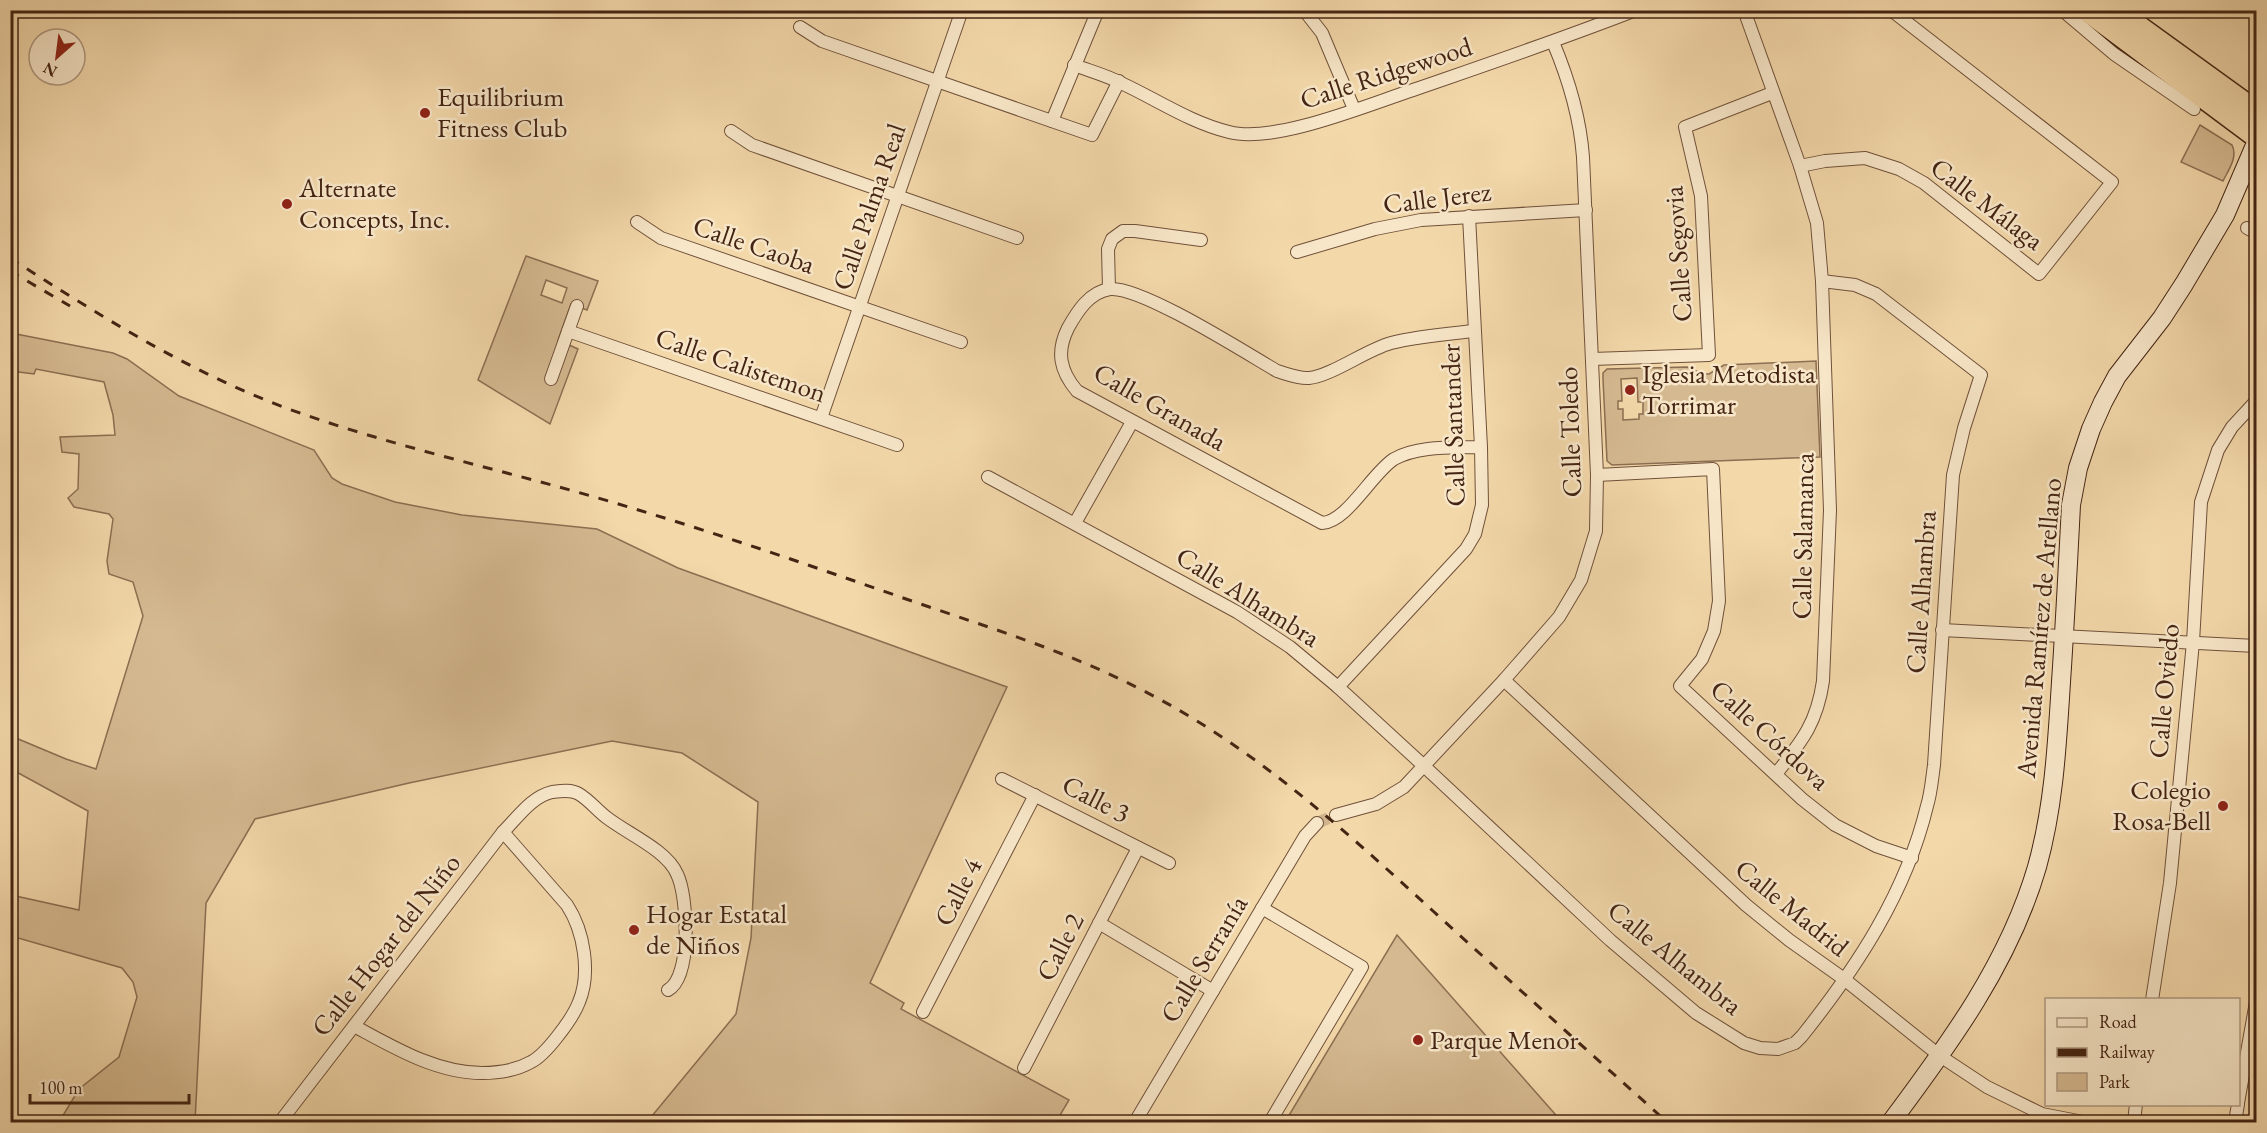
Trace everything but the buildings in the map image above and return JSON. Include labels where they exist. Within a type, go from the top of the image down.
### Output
[{"type":"highway","points":[[2087,10],[2256,136]]},
{"type":"highway","points":[[2115,10],[2256,112]]},
{"type":"street","name":"Calle Palma Real","points":[[821,418],[962,10]]},
{"type":"street","points":[[1052,121],[1098,10]]},
{"type":"street","points":[[1304,10],[1322,33],[1354,110]]},
{"type":"street","name":"Calle Ridgewood","points":[[1074,65],[1119,81],[1200,122],[1230,133],[1263,135],[1354,110],[1553,42],[1636,10]]},
{"type":"street","name":"Calle Salamanca","points":[[1744,10],[1800,166],[1817,223],[1822,281],[1830,500],[1823,681],[1819,705],[1809,729],[1776,774]]},
{"type":"street","name":"Calle Málaga","points":[[1800,166],[1825,161],[1865,158],[1899,169],[1924,183],[2039,274],[2112,182],[1891,10]]},
{"type":"street","points":[[2062,10],[2114,54],[2194,109]]},
{"type":"street","points":[[800,27],[822,41],[1092,135],[1119,81]]},
{"type":"street","name":"Calle Toledo","points":[[1336,814],[1376,804],[1404,787],[1424,766],[1559,616],[1581,580],[1596,531],[1597,475],[1586,210],[1579,119],[1567,76],[1553,42]]},
{"type":"street","name":"Calle Segovia","points":[[1592,359],[1709,355],[1701,196],[1685,127],[1772,93]]},
{"type":"street","points":[[731,131],[752,145],[1017,238]]},
{"type":"street","name":"Avenida Ramírez de Arellano","points":[[1891,1122],[1972,1009],[1995,968],[2017,921],[2036,868],[2050,814],[2056,768],[2071,505],[2078,468],[2091,429],[2117,376],[2167,309],[2224,215],[2256,143]]},
{"type":"street","name":"Calle Jerez","points":[[1297,252],[1375,229],[1421,220],[1586,210]]},
{"type":"street","name":"Calle Santander","points":[[1338,687],[1466,549],[1480,517],[1481,447],[1469,216]]},
{"type":"street","name":"Calle Caoba","points":[[637,222],[661,238],[961,342]]},
{"type":"street","points":[[1201,240],[1123,231],[1112,239],[1108,249],[1109,289],[1133,292],[1163,306],[1277,371],[1310,378],[1388,344],[1414,337],[1474,331]]},
{"type":"street","name":"Calle Alhambra","points":[[988,477],[1237,612],[1290,647],[1338,687],[1610,940],[1696,1013],[1744,1043],[1761,1048],[1778,1048],[1795,1043],[1811,1026],[1866,949],[1883,919],[1911,858],[1928,805],[1934,765],[1953,475],[1981,375],[1876,294],[1855,285],[1822,281]]},
{"type":"street","name":"Calle Granada","points":[[1109,289],[1093,295],[1078,311],[1063,339],[1061,364],[1066,378],[1077,391],[1322,523],[1327,523],[1340,516],[1378,472],[1408,453],[1481,447]]},
{"type":"street","points":[[551,379],[577,306]]},
{"type":"street","name":"Calle Calistemon","points":[[568,331],[897,445]]},
{"type":"street","name":"Calle Oviedo","points":[[2152,998],[2170,883],[2193,642],[2201,502],[2218,450],[2232,427],[2256,401]]},
{"type":"street","points":[[1075,523],[1132,422]]},
{"type":"street","name":"Calle Córdova","points":[[1597,475],[1713,469],[1719,601],[1714,631],[1702,659],[1680,686],[1802,799],[1835,825],[1876,846],[1911,858]]},
{"type":"street","points":[[1942,630],[2256,646]]},
{"type":"street","name":"Calle Madrid","points":[[1503,680],[1746,905],[1940,1056],[1986,1087],[2041,1118],[2084,1122]]},
{"type":"street","name":"Calle 3","points":[[1002,779],[1168,863]]},
{"type":"street","name":"Calle Hogar del Niño","points":[[280,1122],[503,832],[534,799],[552,792],[571,791],[579,794],[606,818],[657,852],[677,874],[687,923],[680,976],[674,987],[668,990]]},
{"type":"street","name":"Calle 4","points":[[923,1012],[1035,795]]},
{"type":"street","name":"Calle Serranía","points":[[1135,1122],[1305,836],[1317,823]]},
{"type":"street","points":[[354,1026],[415,1057],[439,1066],[482,1073],[508,1071],[531,1062],[550,1046],[566,1026],[580,1002],[584,980],[584,951],[577,927],[567,905],[503,832]]},
{"type":"street","name":"Calle 2","points":[[1024,1068],[1138,848]]},
{"type":"street","points":[[1262,908],[1362,967],[1270,1122]]},
{"type":"street","points":[[1099,923],[1213,991]]},
{"type":"street","points":[[2240,1093],[2256,1002]]},
{"type":"street","points":[[2134,1122],[2136,1106]]},
{"type":"street","points":[[2235,1122],[2238,1106]]},
{"type":"green space","points":[[2200,125],[2232,145],[2233,158],[2223,181],[2181,162]]},
{"type":"green space","points":[[526,256],[598,281],[587,310],[571,304],[558,340],[578,349],[550,424],[478,380]],"holes":[[[546,280],[567,288],[562,303],[541,295]]]},
{"type":"green space","points":[[11,333],[113,353],[127,359],[179,396],[314,450],[332,478],[342,484],[395,502],[462,515],[597,529],[678,568],[1007,687],[870,983],[904,1003],[901,1009],[1069,1100],[1056,1122],[647,1122],[736,1014],[751,938],[758,802],[682,753],[612,741],[409,783],[255,819],[206,903],[195,1122],[59,1122],[79,1089],[119,1057],[137,997],[133,982],[122,968],[11,936],[11,895],[79,910],[88,811],[11,769],[11,736],[96,769],[143,616],[133,582],[109,574],[107,561],[113,519],[109,514],[74,507],[68,498],[78,489],[79,454],[62,452],[60,437],[115,435],[113,415],[104,382],[36,369],[34,374],[11,371]]},
{"type":"green space","points":[[1816,361],[1820,457],[1612,465],[1607,461],[1603,373],[1607,369],[1687,367],[1703,374],[1709,374],[1724,365]],"holes":[[[1637,378],[1638,402],[1643,402],[1643,414],[1639,414],[1639,419],[1623,420],[1623,409],[1618,409],[1618,401],[1622,401],[1621,379]]]},
{"type":"green space","points":[[1397,935],[1562,1122],[1285,1122]]},
{"type":"tunnel","points":[[1317,823],[1336,815]]},
{"type":"railway","points":[[10,258],[144,340],[214,377],[286,408],[392,442],[570,490],[739,542],[1024,639],[1110,674],[1138,688],[1218,735],[1256,761],[1329,818],[1667,1122]]},
{"type":"railway","points":[[10,271],[70,306]]},
{"type":"place","name":"Equilibrium Fitness Club","points":[[425,113]]},
{"type":"place","name":"Alternate Concepts, Inc.","points":[[287,204]]},
{"type":"place","name":"Iglesia Metodista Torrimar","points":[[1630,390]]},
{"type":"place","name":"Colegio Rosa-Bell","points":[[2223,806]]},
{"type":"place","name":"Hogar Estatal de Niños","points":[[634,930]]},
{"type":"place","name":"Parque Menor","points":[[1418,1040]]}]
